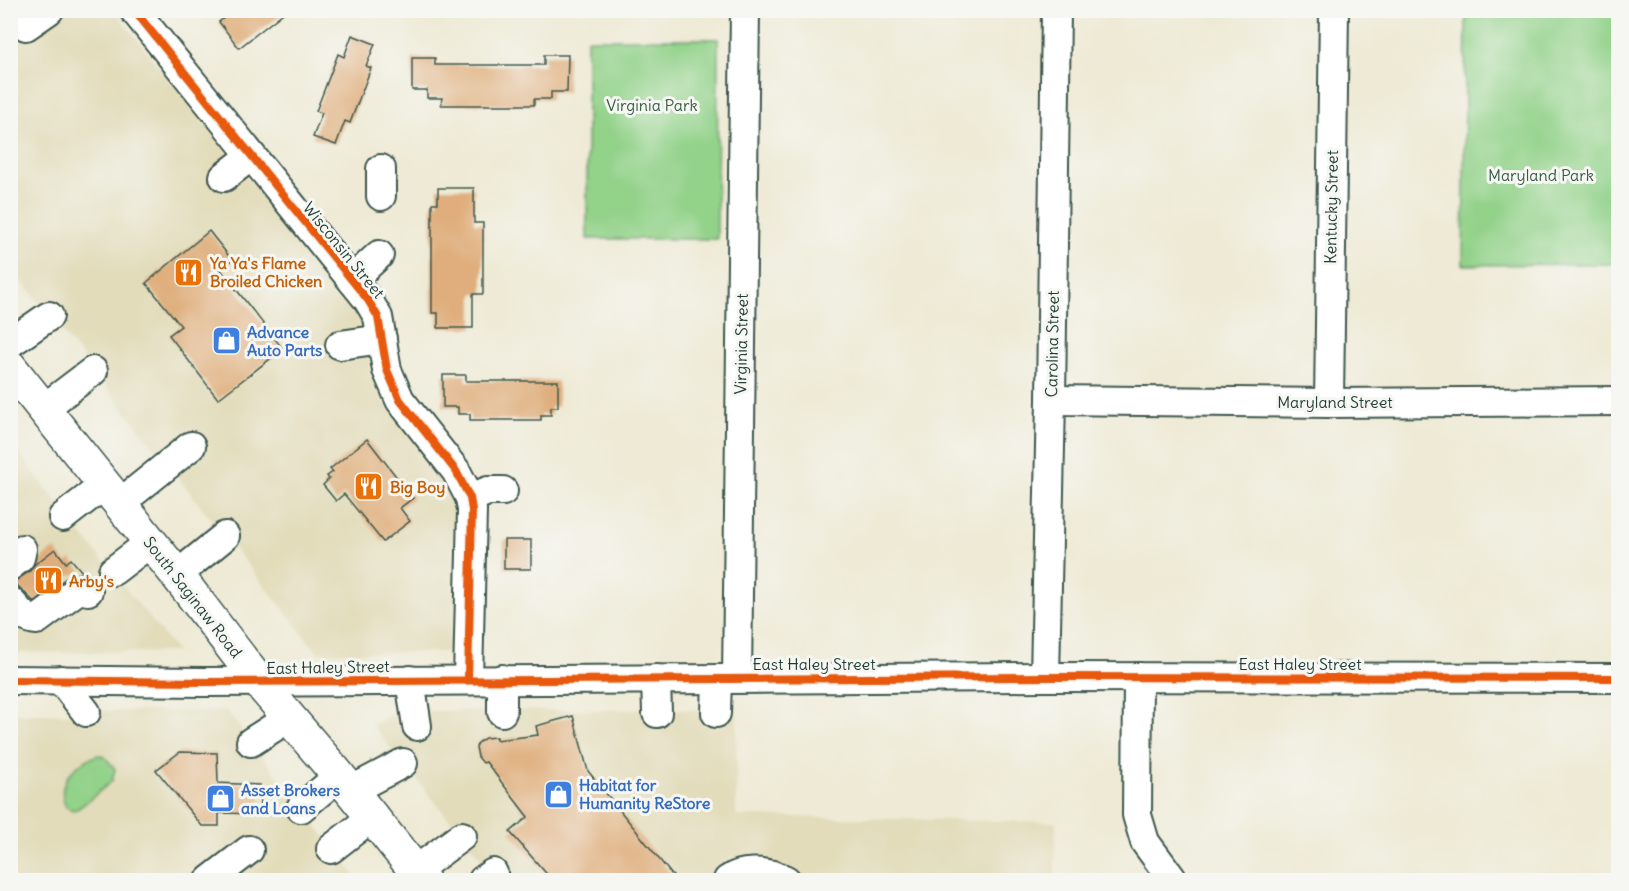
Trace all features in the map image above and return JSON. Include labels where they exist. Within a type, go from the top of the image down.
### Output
[{"type":"main road","name":"South Saginaw Road","points":[[13,375],[151,542],[258,681],[419,875]]},
{"type":"street","name":"Virginia Street","points":[[716,713],[727,678],[745,10]]},
{"type":"street","name":"Carolina Street","points":[[1045,677],[1056,10]]},
{"type":"street","name":"Kentucky Street","points":[[1329,403],[1334,10]]},
{"type":"street","name":"Wisconsin Street","points":[[143,14],[251,156],[369,300],[378,316],[387,370],[400,400],[456,471],[470,498],[472,510],[468,679]]},
{"type":"street","points":[[224,177],[251,156]]},
{"type":"street","points":[[352,280],[379,255]]},
{"type":"street","points":[[10,343],[49,315]]},
{"type":"street","points":[[340,345],[382,339]]},
{"type":"street","points":[[43,409],[93,371]]},
{"type":"street","name":"Maryland Street","points":[[1051,400],[1329,403],[1618,401]]},
{"type":"street","points":[[63,517],[112,494],[191,446]]},
{"type":"street","points":[[470,498],[488,491],[503,491]]},
{"type":"street","points":[[177,575],[225,536]]},
{"type":"street","points":[[113,571],[151,542]]},
{"type":"street","points":[[10,601],[23,616],[37,620],[79,590],[88,591]]},
{"type":"street","points":[[1138,677],[1137,815],[1145,842],[1173,880]]},
{"type":"street","name":"East Haley Street","points":[[10,680],[1618,678]]},
{"type":"street","points":[[502,679],[502,712]]},
{"type":"street","points":[[657,679],[657,713]]},
{"type":"street","points":[[61,680],[86,712]]},
{"type":"street","points":[[410,680],[417,726]]},
{"type":"street","points":[[250,742],[290,717]]},
{"type":"street","points":[[301,808],[344,783],[403,763]]},
{"type":"street","points":[[331,849],[372,817]]},
{"type":"street","points":[[419,875],[462,837]]},
{"type":"street","points":[[210,880],[249,850]]},
{"type":"street","points":[[728,880],[746,873],[761,873],[786,880]]},
{"type":"shaded area","points":[[11,11],[115,11],[238,166],[362,313],[367,322],[371,376],[377,390],[446,476],[459,502],[455,652],[318,653],[11,268]]},
{"type":"shaded area","points":[[10,440],[66,515],[177,652],[11,653]]},
{"type":"shaded area","points":[[737,709],[736,816],[1056,822],[1055,880],[499,880],[372,725],[399,712],[415,711]]},
{"type":"shaded area","points":[[97,711],[227,711],[359,880],[11,880],[11,713],[73,714]]},
{"type":"green space","name":"Maryland Park","points":[[1466,11],[1618,11],[1618,264],[1463,265]]},
{"type":"green space","name":"Virginia Park","points":[[587,39],[718,39],[717,239],[587,239]]},
{"type":"green space","points":[[99,755],[105,757],[115,769],[112,781],[79,808],[73,810],[66,807],[63,789],[69,774],[82,763]]},
{"type":"building","points":[[234,10],[287,10],[239,48],[219,22]]},
{"type":"building","points":[[352,35],[375,44],[366,66],[371,68],[350,123],[345,121],[336,145],[313,137],[322,113],[316,111],[338,54],[344,57]]},
{"type":"building","points":[[544,55],[568,55],[567,92],[551,92],[551,99],[534,99],[534,105],[441,105],[442,98],[427,98],[427,90],[412,90],[412,58],[435,58],[435,65],[544,65]]},
{"type":"building","points":[[438,188],[474,188],[474,223],[483,223],[483,294],[473,294],[473,328],[438,328],[438,313],[432,313],[432,203],[438,203]]},
{"type":"building","points":[[209,231],[232,260],[221,270],[283,349],[218,399],[169,335],[181,326],[146,283]]},
{"type":"building","points":[[443,375],[466,375],[466,381],[558,381],[558,407],[551,407],[551,415],[541,415],[541,420],[470,420],[470,414],[458,414],[458,407],[443,407]]},
{"type":"building","points":[[367,439],[413,498],[400,508],[410,521],[383,542],[344,494],[336,501],[323,485],[329,479],[327,476],[333,472],[330,469]]},
{"type":"building","points":[[504,540],[531,540],[531,569],[504,569]]},
{"type":"building","points":[[55,549],[66,563],[71,559],[83,573],[70,575],[34,602],[14,582]]},
{"type":"building","name":"Habitat for Humanity ReStore","points":[[573,716],[588,771],[676,880],[552,880],[510,832],[528,817],[486,762],[483,763],[478,757],[476,747],[478,743],[485,738],[496,737],[496,740],[538,735],[536,726]]},
{"type":"building","name":"Asset Brokers and Loans","points":[[180,752],[217,753],[218,783],[260,785],[261,814],[219,813],[219,826],[202,826],[156,770]]},
{"type":"cycle path","points":[[134,10],[368,300],[378,317],[387,370],[400,400],[456,471],[470,498],[472,510],[468,679]]},
{"type":"cycle path","points":[[10,680],[204,682],[1045,677],[1618,678]]},
{"type":"place","name":"Ya Ya's Flame Broiled Chicken","points":[[189,272]]},
{"type":"place","name":"Advance Auto Parts","points":[[226,341]]},
{"type":"place","name":"Big Boy","points":[[369,487]]},
{"type":"place","name":"Arby's","points":[[48,581]]},
{"type":"place","name":"Habitat for Humanity ReStore","points":[[558,794]]},
{"type":"place","name":"Asset Brokers and Loans","points":[[220,799]]}]
